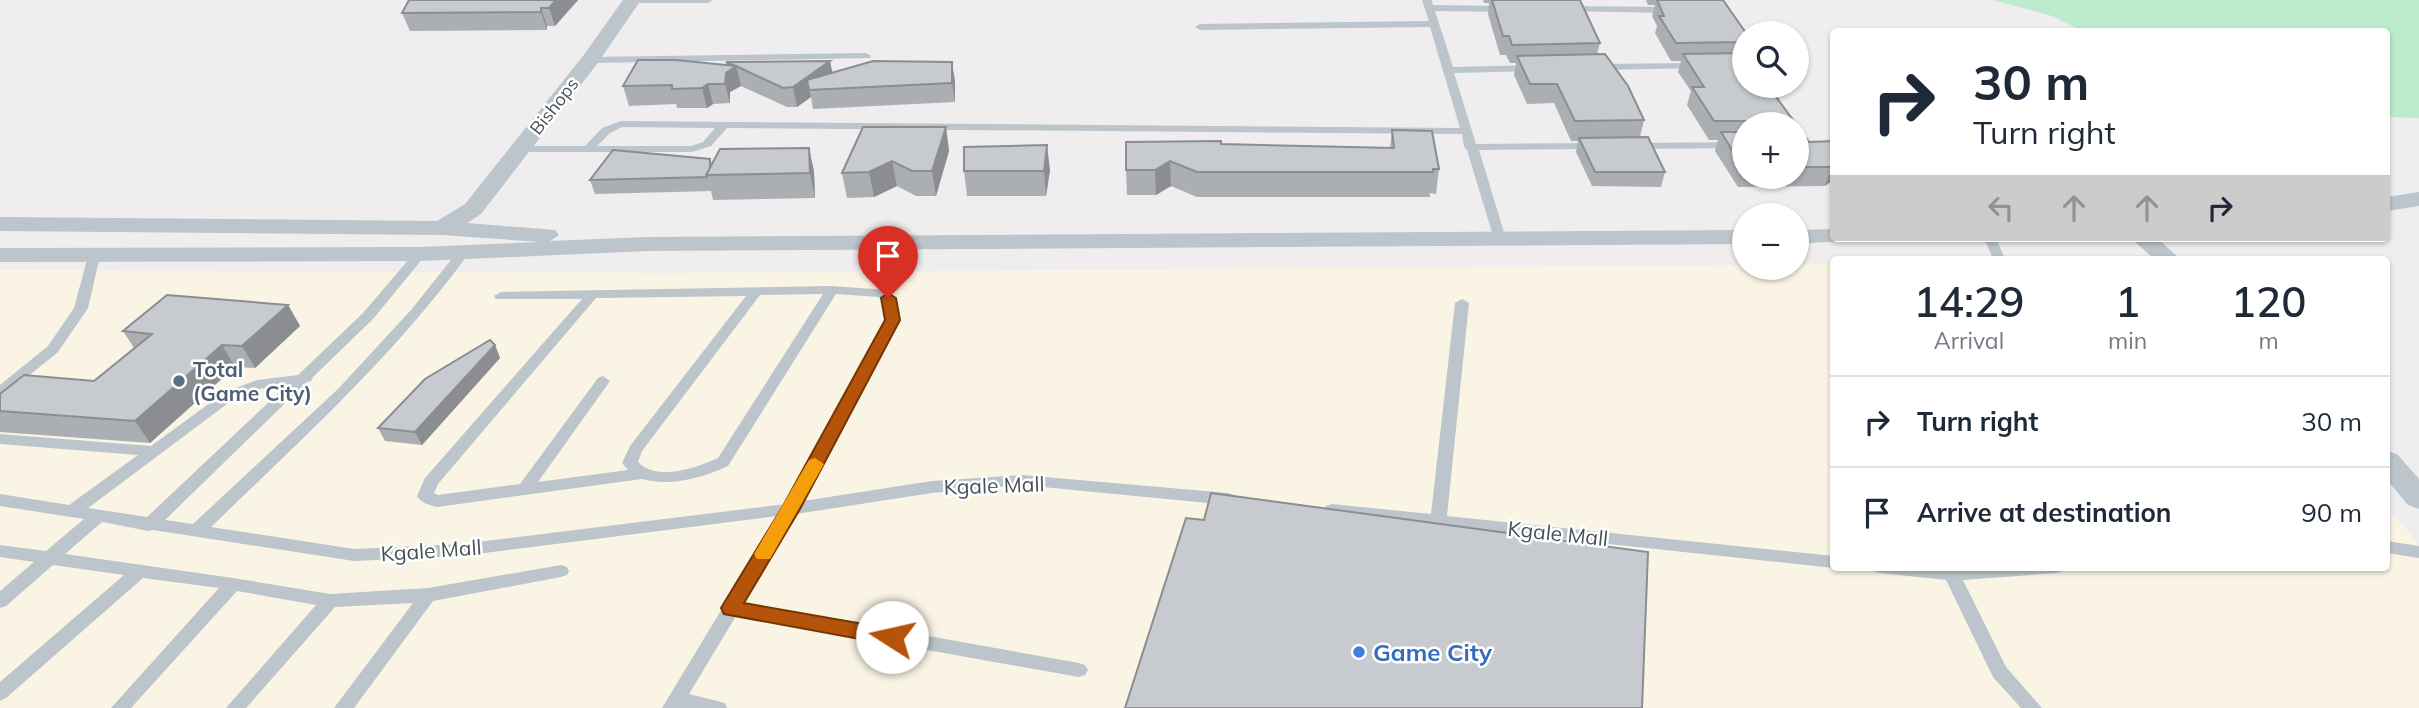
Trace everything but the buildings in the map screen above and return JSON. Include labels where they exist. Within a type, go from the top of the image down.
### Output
[{"type":"street","name":"Bishops","points":[[463,253],[475,219],[520,149],[590,60],[632,0]]},
{"type":"street","points":[[2390,204],[2419,199]]},
{"type":"street","points":[[0,224],[442,228],[475,219],[649,244]]},
{"type":"street","points":[[420,254],[442,228]]},
{"type":"street","points":[[1809,237],[1830,236]]},
{"type":"street","points":[[0,255],[420,254],[649,244],[1732,237]]},
{"type":"street","points":[[2148,242],[2164,256]]},
{"type":"street","points":[[2390,464],[2419,498]]},
{"type":"lane","points":[[632,0],[708,0]]},
{"type":"lane","points":[[1500,239],[1428,4],[1512,9]]},
{"type":"lane","points":[[1553,9],[1678,10]]},
{"type":"lane","points":[[1200,27],[1434,24]]},
{"type":"lane","points":[[590,60],[866,56]]},
{"type":"lane","points":[[1582,68],[1704,65]]},
{"type":"lane","points":[[1447,70],[1542,68]]},
{"type":"lane","points":[[588,149],[598,134],[621,124],[1465,131]]},
{"type":"lane","points":[[520,149],[692,149],[707,144],[724,125]]},
{"type":"lane","points":[[1621,146],[1732,145]]},
{"type":"lane","points":[[1470,147],[1607,146]]},
{"type":"lane","points":[[198,529],[343,391],[416,313],[463,253]]},
{"type":"lane","points":[[149,525],[368,317],[420,254]]},
{"type":"lane","points":[[0,392],[53,349],[80,308],[94,256]]},
{"type":"lane","points":[[590,297],[431,482],[425,496],[437,500],[639,474],[649,477],[697,473],[723,462],[832,290]]},
{"type":"lane","points":[[501,296],[590,297],[832,290],[881,293],[888,298],[892,320],[791,509],[673,703],[718,708]]},
{"type":"lane","points":[[639,474],[630,463],[635,450],[756,292]]},
{"type":"lane","points":[[1438,521],[1462,303]]},
{"type":"lane","points":[[71,512],[230,396],[257,385],[306,378]]},
{"type":"lane","points":[[525,489],[603,382]]},
{"type":"lane","points":[[0,439],[154,451]]},
{"type":"lane","name":"Kgale Mall","points":[[0,513],[7,501],[354,555],[461,550],[791,509],[933,487],[1022,480],[1246,501]]},
{"type":"lane","name":"Kgale Mall","points":[[1315,508],[1830,562]]},
{"type":"lane","points":[[0,601],[97,516]]},
{"type":"lane","points":[[2390,547],[2419,552]]},
{"type":"lane","points":[[0,551],[233,584],[330,601],[428,595],[561,571]]},
{"type":"lane","points":[[0,693],[139,570]]},
{"type":"lane","points":[[1916,571],[1952,575],[2004,571]]},
{"type":"lane","points":[[1952,575],[1999,672],[2033,708]]},
{"type":"lane","points":[[120,708],[233,584]]},
{"type":"lane","points":[[343,708],[428,595]]},
{"type":"lane","points":[[235,708],[330,601]]},
{"type":"lane","points":[[731,608],[1080,670]]},
{"type":"shaded area","points":[[1809,264],[1830,264],[1830,571],[2390,571],[2390,512],[2419,546],[2419,708],[0,708],[0,270],[668,273],[1732,265],[1732,280],[1809,280]]},
{"type":"green space","points":[[1993,0],[2419,0],[2419,118],[2390,117],[2390,28],[2077,28],[2052,16]]},
{"type":"slow traffic","points":[[764,554],[815,464]]},
{"type":"place","name":"Total (Game City)","points":[[179,381]]},
{"type":"place","name":"Game City","points":[[1359,652]]},
{"type":"route","points":[[888,298],[892,320],[791,509],[731,608],[892,637]]}]
